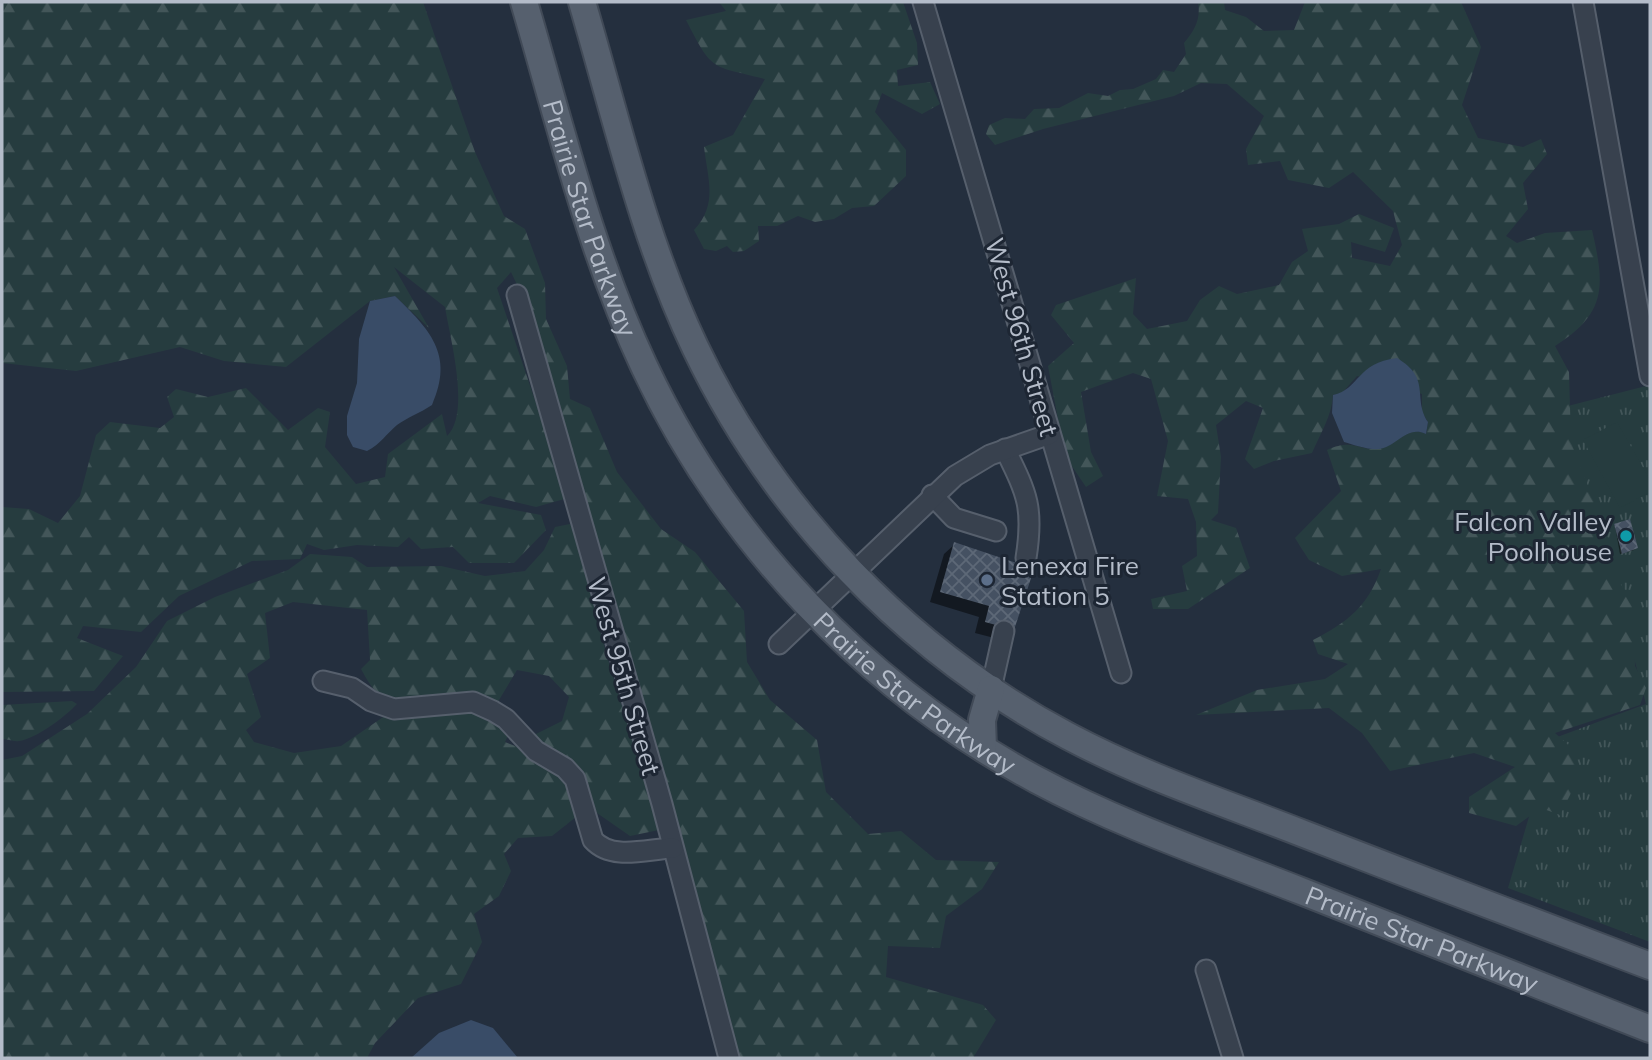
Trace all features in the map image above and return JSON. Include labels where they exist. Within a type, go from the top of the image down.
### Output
[{"type":"main road","name":"Prairie Star Parkway","points":[[524,2],[596,244],[645,368],[670,416],[732,513],[813,611],[887,679],[983,748],[1095,809],[1650,1029]]},
{"type":"main road","name":"Prairie Star Parkway","points":[[582,2],[652,239],[695,348],[751,447],[813,531],[893,613],[991,689],[1067,735],[1122,762],[1650,966]]},
{"type":"main road","points":[[983,748],[982,720],[991,689]]},
{"type":"street","name":"West 96th Street","points":[[923,2],[1121,673]]},
{"type":"street","points":[[1583,2],[1650,376]]},
{"type":"street","name":"West 95th Street","points":[[517,295],[673,848],[729,1058]]},
{"type":"street","points":[[779,644],[932,495],[971,465],[1005,449],[1050,434]]},
{"type":"street","points":[[1005,449],[1027,492],[1032,522],[1026,558]]},
{"type":"street","points":[[932,495],[954,518],[996,531]]},
{"type":"street","points":[[991,689],[1004,631]]},
{"type":"street","points":[[323,681],[352,688],[371,701],[394,709],[473,702],[493,711],[506,719],[536,751],[565,768],[575,779],[593,840],[600,848],[622,852],[673,848]]},
{"type":"street","points":[[1206,970],[1233,1058]]},
{"type":"green space","points":[[2,2],[423,2],[475,152],[504,216],[525,229],[545,283],[546,319],[567,366],[570,399],[590,408],[617,472],[661,529],[695,552],[744,611],[747,662],[770,700],[817,740],[826,792],[868,834],[901,831],[936,860],[999,862],[982,889],[946,916],[940,948],[888,946],[886,977],[983,1005],[996,1020],[973,1058],[736,1058],[521,293],[511,272],[497,288],[568,498],[536,507],[490,496],[478,503],[541,515],[546,530],[514,563],[469,563],[453,547],[421,549],[409,537],[398,547],[357,545],[324,550],[307,544],[300,559],[252,561],[179,596],[141,632],[83,626],[77,638],[123,656],[94,691],[2,692],[2,507],[29,509],[58,523],[80,496],[96,435],[110,422],[160,428],[174,417],[167,397],[176,389],[208,397],[246,388],[288,430],[318,408],[330,412],[325,447],[356,484],[385,477],[388,454],[442,414],[447,436],[454,425],[458,410],[458,393],[445,307],[394,267],[429,328],[395,296],[370,301],[286,367],[224,361],[180,347],[76,371],[2,363]]},
{"type":"green space","points":[[719,2],[903,2],[917,43],[918,65],[897,70],[898,86],[930,82],[940,104],[922,114],[882,93],[875,112],[906,150],[906,176],[874,206],[852,208],[834,219],[815,222],[798,216],[777,226],[758,226],[759,241],[744,251],[733,252],[727,246],[716,251],[704,249],[694,230],[709,201],[704,147],[733,135],[765,79],[723,68],[715,64],[702,50],[686,20],[726,11]]},
{"type":"green space","points":[[1198,2],[1224,2],[1225,10],[1246,17],[1264,31],[1294,30],[1305,2],[1461,2],[1481,47],[1462,105],[1478,138],[1523,147],[1541,139],[1547,154],[1523,183],[1528,209],[1506,236],[1517,243],[1545,233],[1592,230],[1599,267],[1598,297],[1585,322],[1555,346],[1569,372],[1571,442],[1598,512],[1607,552],[1618,580],[1634,604],[1635,666],[1646,688],[1640,705],[1555,733],[1576,752],[1576,783],[1560,815],[1541,808],[1516,826],[1469,813],[1469,797],[1515,767],[1474,753],[1390,771],[1362,733],[1329,708],[1196,715],[1257,690],[1325,679],[1348,664],[1318,654],[1313,640],[1337,627],[1355,612],[1370,593],[1381,569],[1342,576],[1309,560],[1295,538],[1341,491],[1327,450],[1344,445],[1381,448],[1408,433],[1426,434],[1428,422],[1422,412],[1422,394],[1357,376],[1342,393],[1333,395],[1328,418],[1312,453],[1274,461],[1254,469],[1245,459],[1263,408],[1246,401],[1216,425],[1221,457],[1218,513],[1211,520],[1236,528],[1250,568],[1188,609],[1153,609],[1151,599],[1187,591],[1182,566],[1197,556],[1196,522],[1188,499],[1157,496],[1168,441],[1151,379],[1133,373],[1081,392],[1091,452],[1103,476],[1086,487],[1065,456],[1048,366],[1074,343],[1051,315],[1056,305],[1136,278],[1133,314],[1147,329],[1187,321],[1200,300],[1219,286],[1237,294],[1279,285],[1292,262],[1308,251],[1302,229],[1339,224],[1359,214],[1394,228],[1385,252],[1351,242],[1352,258],[1390,266],[1402,245],[1393,211],[1353,172],[1329,188],[1288,180],[1280,161],[1248,165],[1246,149],[1264,116],[1227,84],[1201,83],[1174,96],[1043,129],[995,145],[986,134],[989,125],[1005,118],[1025,119],[1034,109],[1059,108],[1088,93],[1108,96],[1156,79],[1163,70],[1174,72],[1186,54],[1184,43],[1196,24]]},
{"type":"green space","points":[[1650,385],[1650,942],[1508,888],[1552,739],[1646,704],[1614,581],[1556,409]]},
{"type":"green space","points":[[1617,422],[1650,480],[1650,492],[1620,508],[1583,440]]},
{"type":"green space","points":[[570,524],[585,561],[606,652],[659,830],[630,836],[597,813],[583,781],[534,735],[562,721],[569,697],[549,676],[517,670],[496,705],[417,705],[388,698],[376,691],[361,669],[370,660],[367,610],[293,602],[265,613],[270,658],[247,674],[261,717],[246,730],[254,742],[294,753],[341,746],[389,713],[483,707],[510,731],[505,742],[531,752],[567,777],[581,813],[552,836],[518,838],[504,854],[511,871],[499,896],[474,914],[482,942],[461,984],[418,998],[375,1043],[367,1058],[2,1058],[2,760],[22,756],[87,714],[136,667],[167,621],[215,597],[288,570],[310,554],[352,557],[367,567],[441,566],[485,576],[525,571],[544,550],[555,527]]},
{"type":"green space","points":[[72,701],[77,704],[72,709],[34,736],[17,741],[2,739],[2,705]]},
{"type":"water","points":[[395,296],[428,332],[435,344],[441,371],[432,405],[397,425],[367,451],[353,447],[347,435],[347,416],[357,383],[359,339],[370,301]]},
{"type":"water","points":[[1397,358],[1408,366],[1418,381],[1421,404],[1428,422],[1426,434],[1413,432],[1379,449],[1344,442],[1332,413],[1333,395],[1349,387],[1374,365]]},
{"type":"water","points":[[471,1020],[493,1028],[518,1058],[411,1058],[439,1033]]},
{"type":"building","name":"Falcon Valley Poolhouse","points":[[1630,519],[1638,548],[1622,554],[1614,524]]},
{"type":"building","name":"Lenexa Fire Station 5","points":[[954,542],[1034,569],[1014,630],[985,622],[989,606],[940,592]]},
{"type":"place","name":"Falcon Valley Poolhouse","points":[[1626,536]]},
{"type":"place","name":"Lenexa Fire Station 5","points":[[987,580]]}]
